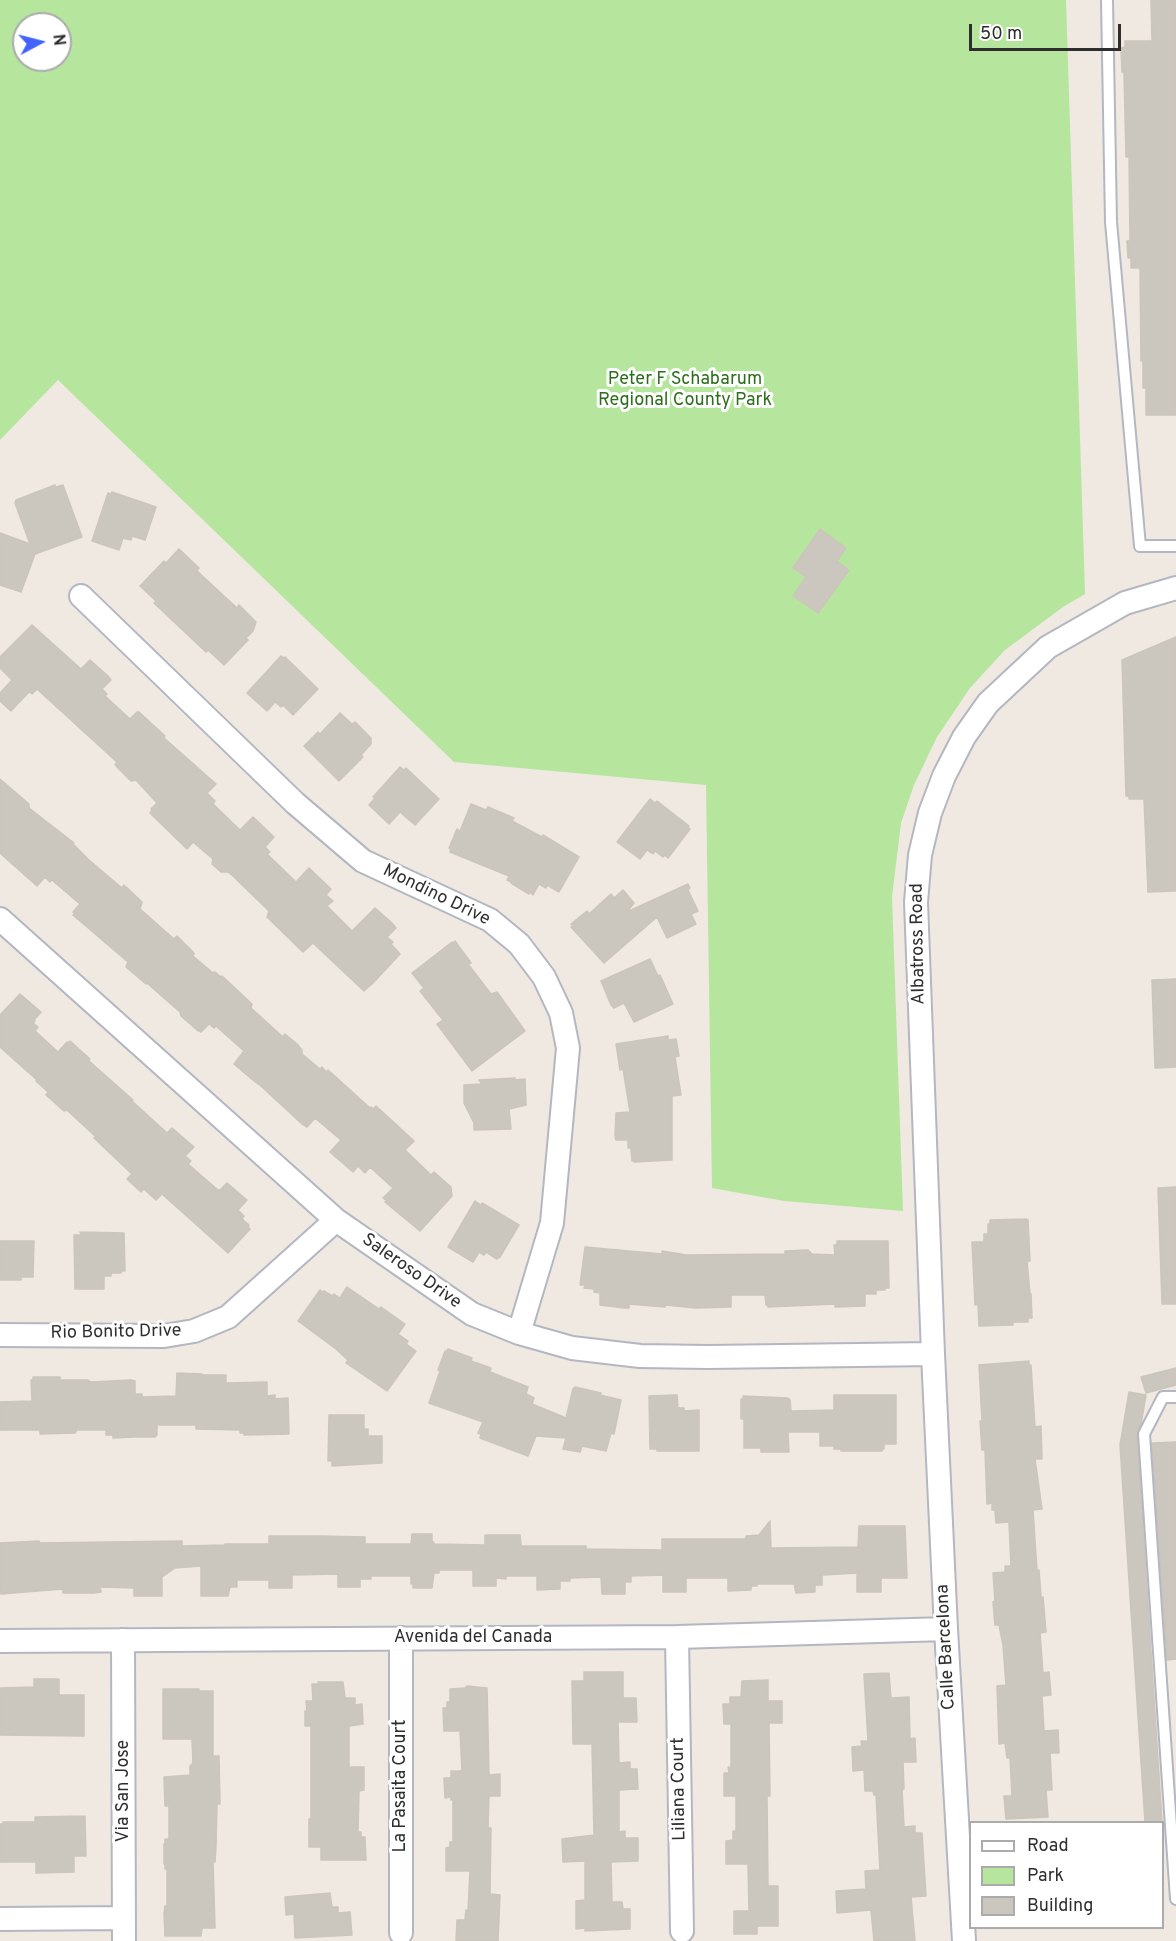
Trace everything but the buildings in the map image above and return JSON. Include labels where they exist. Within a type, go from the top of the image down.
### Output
[{"type":"street","name":"Albatross Road","points":[[933,1354],[916,902],[920,855],[930,813],[944,776],[964,737],[982,711],[1048,647],[1125,603],[1176,588]]},
{"type":"street","name":"Mondino Drive","points":[[81,596],[295,803],[363,861],[490,920],[519,944],[544,977],[561,1013],[568,1048],[552,1223],[519,1333]]},
{"type":"street","name":"Saleroso Drive","points":[[0,919],[336,1220],[472,1314],[519,1333],[572,1348],[640,1356],[933,1354]]},
{"type":"street","name":"Rio Bonito Drive","points":[[0,1335],[164,1336],[194,1331],[228,1317],[336,1220]]},
{"type":"street","name":"Calle Barcelona","points":[[933,1354],[964,1941]]},
{"type":"street","name":"Avenida del Canada","points":[[0,1641],[677,1637],[946,1629]]},
{"type":"street","name":"Liliana Court","points":[[677,1637],[682,1936]]},
{"type":"street","name":"La Pasaita Court","points":[[401,1638],[401,1937]]},
{"type":"street","name":"Via San Jose","points":[[123,1640],[124,1941]]},
{"type":"street","points":[[0,1918],[124,1918]]},
{"type":"lane","points":[[1107,0],[1111,222],[1140,546],[1176,546]]},
{"type":"lane","points":[[1176,1397],[1163,1397],[1144,1434],[1176,1899]]},
{"type":"green space","name":"Peter F Schabarum Regional County Park","points":[[0,0],[1066,0],[1085,594],[1063,607],[1005,650],[970,688],[937,737],[914,785],[901,823],[892,897],[903,1211],[784,1201],[712,1188],[706,785],[454,762],[58,380],[0,440]]}]
